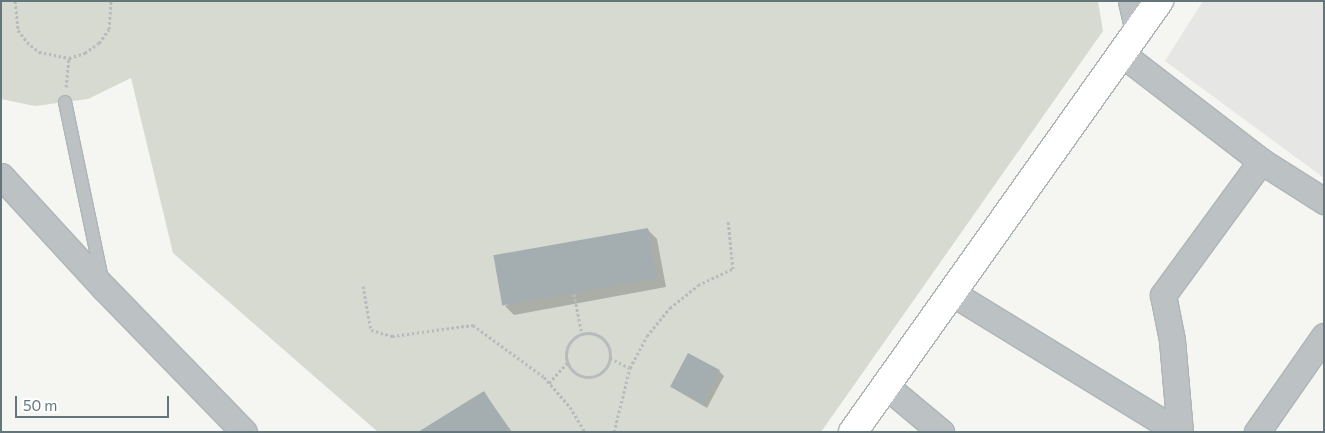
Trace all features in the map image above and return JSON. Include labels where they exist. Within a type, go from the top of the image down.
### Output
[{"type":"street","points":[[1131,1],[1138,32]]},
{"type":"street","points":[[853,432],[1160,1]]},
{"type":"street","points":[[1122,54],[1261,161],[1324,202]]},
{"type":"street","points":[[1179,432],[1172,340],[1163,295],[1261,161]]},
{"type":"street","points":[[1,176],[104,289],[244,432]]},
{"type":"street","points":[[952,293],[1179,432]]},
{"type":"street","points":[[1257,432],[1324,336]]},
{"type":"street","points":[[886,386],[941,432]]},
{"type":"lane","points":[[64,102],[104,289]]},
{"type":"path","points":[[15,1],[18,30],[26,42],[39,52],[69,58],[85,53],[99,43],[109,29],[112,1]]},
{"type":"path","points":[[64,102],[69,58]]},
{"type":"path","points":[[614,432],[630,368],[646,336],[670,308],[698,285],[733,268],[728,220]]},
{"type":"path","points":[[363,286],[371,330],[392,336],[473,324],[506,346],[549,383],[570,408],[585,432]]},
{"type":"path","points":[[574,294],[582,334]]},
{"type":"path","points":[[549,383],[567,363],[570,342],[582,334],[603,338],[610,358],[604,371],[591,377],[577,375],[567,363]]},
{"type":"path","points":[[610,358],[630,368]]},
{"type":"shaded area","points":[[1,1],[1098,1],[1103,31],[821,432],[378,432],[173,253],[131,78],[88,99],[35,106],[1,99]]},
{"type":"shaded area","points":[[1203,1],[1324,1],[1324,178],[1165,61]]},
{"type":"building","points":[[648,228],[657,278],[502,305],[493,255]]},
{"type":"building","points":[[688,353],[720,370],[702,403],[670,387]]},
{"type":"building","points":[[484,391],[509,432],[418,432]]}]
